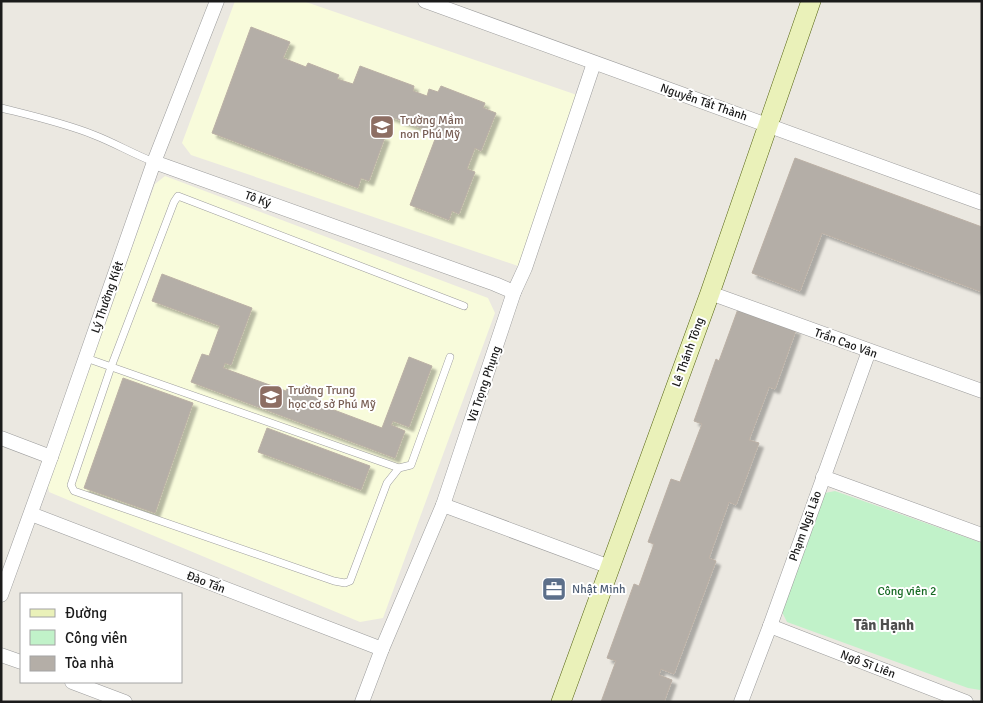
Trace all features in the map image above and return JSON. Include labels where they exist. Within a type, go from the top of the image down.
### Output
[{"type":"street","name":"Lý Thường Kiệt","points":[[1,595],[154,162],[217,1]]},
{"type":"street","name":"Nguyễn Tất Thành","points":[[425,1],[982,203]]},
{"type":"street","name":"Lê Thánh Tông","points":[[561,702],[710,293],[811,1]]},
{"type":"street","name":"Vũ Trọng Phụng","points":[[362,702],[382,649],[442,506],[594,63]]},
{"type":"street","name":"Tô Ký","points":[[154,162],[486,280],[514,292]]},
{"type":"street","name":"Trần Cao Vân","points":[[710,293],[982,391]]},
{"type":"street","name":"Phạm Ngũ Lão","points":[[741,702],[869,351]]},
{"type":"street","points":[[1,438],[51,457]]},
{"type":"street","points":[[823,477],[982,535]]},
{"type":"street","points":[[442,506],[610,567]]},
{"type":"street","name":"Đào Tấn","points":[[30,514],[382,649]]},
{"type":"street","name":"Ngô Sĩ Liên","points":[[770,626],[966,702]]},
{"type":"street","points":[[1,655],[20,662]]},
{"type":"street","points":[[74,683],[117,700]]},
{"type":"lane","name":"Tô Ký","points":[[1,108],[54,121],[95,135],[154,162]]},
{"type":"lane","points":[[399,468],[387,483],[350,581],[346,583],[334,581],[74,491],[71,484],[111,367],[174,202],[178,196],[464,306]]},
{"type":"lane","points":[[86,358],[399,468],[411,465],[450,356]]},
{"type":"shaded area","name":"Trường Mầm non Phú Mỹ","points":[[235,1],[303,1],[577,95],[532,256],[518,266],[191,155],[182,143]]},
{"type":"shaded area","name":"Trường Trung học cơ sở Phú Mỹ","points":[[165,176],[488,298],[495,313],[383,618],[360,622],[49,492],[47,482],[155,184]]},
{"type":"green space","name":"Công viên 2","points":[[835,491],[982,543],[982,685],[980,690],[968,688],[787,622],[782,612],[825,493]]},
{"type":"building","points":[[251,27],[290,42],[283,58],[306,67],[308,63],[339,75],[337,79],[353,84],[360,66],[414,86],[413,91],[427,96],[429,89],[438,92],[441,86],[485,103],[483,108],[496,113],[481,151],[475,148],[467,169],[475,172],[459,214],[452,211],[449,220],[410,205],[437,134],[386,115],[379,135],[385,137],[369,181],[361,178],[358,188],[212,133]]},
{"type":"building","points":[[795,158],[982,227],[982,292],[822,233],[800,291],[752,273]]},
{"type":"building","points":[[162,274],[252,308],[231,365],[225,363],[223,368],[286,391],[288,387],[320,399],[318,404],[382,428],[409,357],[432,366],[409,427],[393,421],[391,425],[405,431],[395,458],[191,382],[202,354],[209,356],[220,326],[152,301]]},
{"type":"building","points":[[738,309],[796,330],[775,389],[769,387],[749,440],[759,443],[736,505],[729,502],[709,558],[716,561],[674,674],[661,669],[659,675],[672,680],[664,702],[601,702],[616,661],[607,658],[634,584],[639,586],[654,544],[648,542],[671,479],[680,482],[702,424],[694,421],[716,359],[719,361]]},
{"type":"building","points":[[123,378],[193,403],[155,513],[84,488]]},
{"type":"building","points":[[267,428],[370,466],[361,490],[258,452]]},
{"type":"place","name":"Trường Mầm non Phú Mỹ","points":[[382,127]]},
{"type":"place","name":"Trường Trung học cơ sở Phú Mỹ","points":[[271,397]]},
{"type":"place","name":"Nhật Minh","points":[[554,589]]},
{"type":"district","name":"Tân Hạnh","points":[[884,625]]}]
